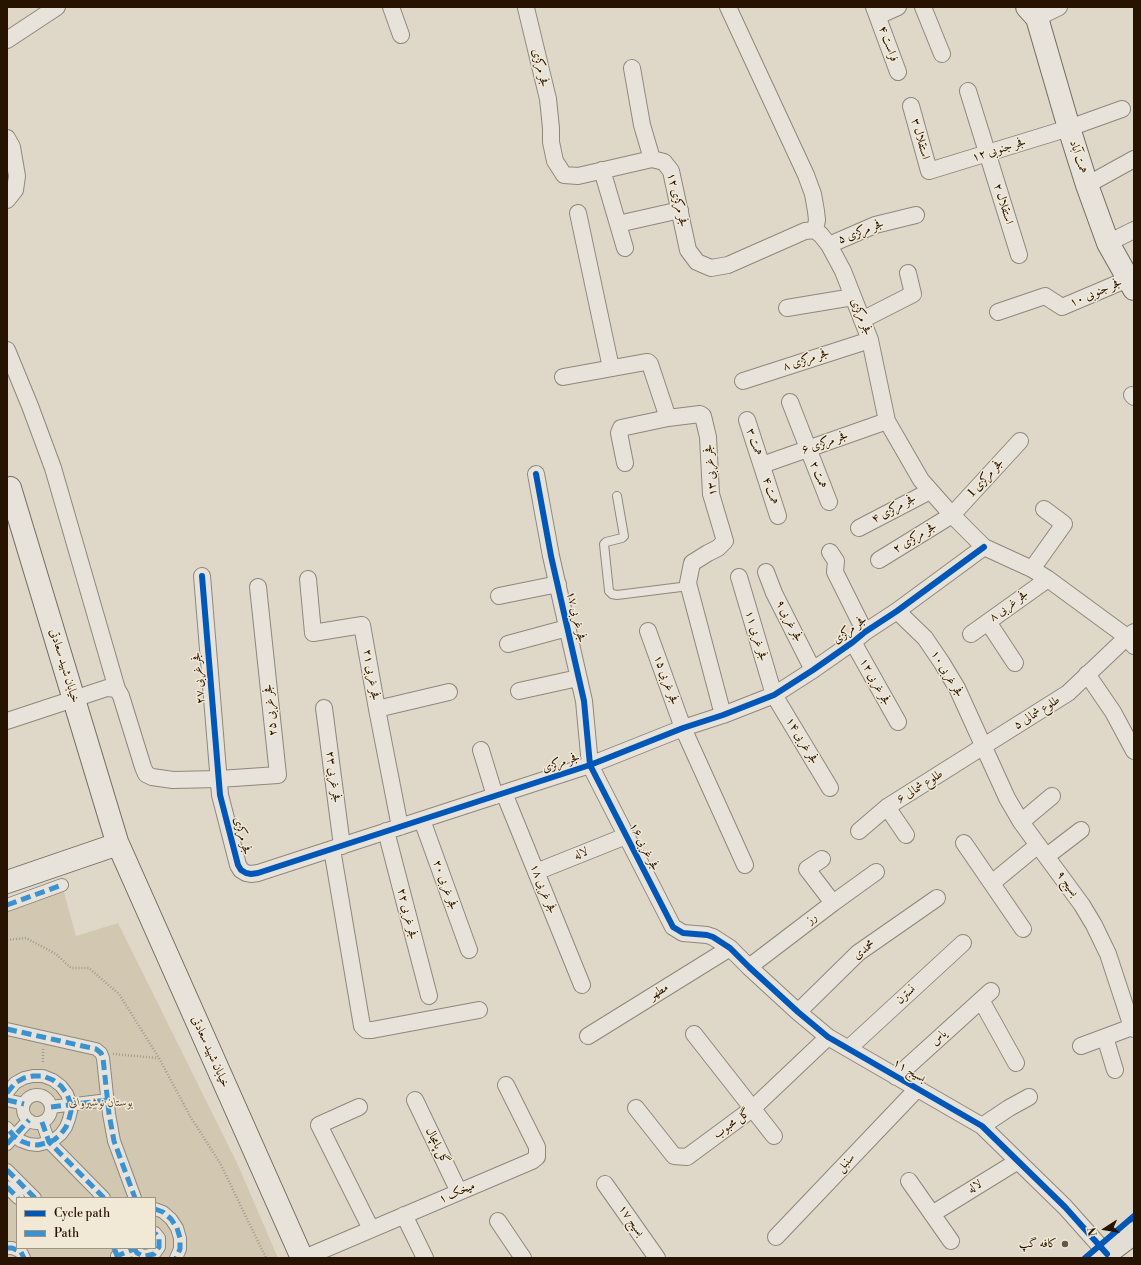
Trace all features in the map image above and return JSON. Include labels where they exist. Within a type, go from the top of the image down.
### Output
[{"type":"highway","points":[[1104,1256],[1134,1233]]},
{"type":"main road","name":"همت آباد","points":[[1033,11],[1068,128],[1087,185],[1108,243],[1131,284]]},
{"type":"main road","name":"خیابان شهید سعادتی","points":[[10,488],[118,845],[303,1258]]},
{"type":"main road","points":[[7,882],[118,845]]},
{"type":"street","points":[[7,40],[56,7]]},
{"type":"street","points":[[391,7],[401,35]]},
{"type":"street","points":[[728,7],[806,175],[813,194],[816,210],[817,220],[815,230]]},
{"type":"street","points":[[876,12],[898,7]]},
{"type":"street","points":[[923,7],[942,54]]},
{"type":"street","points":[[1033,11],[1059,7]]},
{"type":"street","name":"فجر مرکزی","points":[[526,8],[548,99],[551,142],[555,161],[564,175],[578,176],[602,170]]},
{"type":"street","name":"فراست ۴","points":[[876,12],[898,72]]},
{"type":"street","points":[[625,248],[602,170],[652,159],[642,126],[632,68]]},
{"type":"street","name":"استقلال ۲","points":[[968,91],[1019,255]]},
{"type":"street","name":"استقلال ۳","points":[[911,106],[929,171]]},
{"type":"street","name":"فجر جنوبی ۱۲","points":[[929,171],[1068,128],[1122,109]]},
{"type":"street","points":[[7,138],[12,147],[17,176],[15,190],[7,200]]},
{"type":"street","name":"فجر مرکزی ۱۲","points":[[652,159],[664,162],[671,170],[688,250],[697,262],[711,268],[728,265],[805,231],[815,230]]},
{"type":"street","points":[[1087,185],[1134,159]]},
{"type":"street","points":[[618,224],[680,210]]},
{"type":"street","points":[[578,213],[611,368]]},
{"type":"street","name":"فجر مرکزی ۵","points":[[829,245],[875,225],[916,215]]},
{"type":"street","name":"فجر مرکزی","points":[[815,230],[829,245],[843,271],[870,340],[887,421],[921,480],[952,515],[984,547],[1048,579],[1132,638]]},
{"type":"street","points":[[1108,243],[1134,230]]},
{"type":"street","points":[[862,320],[913,294],[908,273]]},
{"type":"street","name":"فجر جنوبی ۱۰","points":[[998,312],[1045,296],[1062,307],[1131,284]]},
{"type":"street","points":[[787,308],[853,297]]},
{"type":"street","name":"فجر مرکزی ۸","points":[[742,381],[870,340]]},
{"type":"street","points":[[7,350],[53,468],[112,688],[121,696],[146,774],[152,777],[173,780],[219,779]]},
{"type":"street","points":[[563,377],[648,362],[650,364],[668,418]]},
{"type":"street","name":"همت ۲","points":[[790,402],[828,502]]},
{"type":"street","name":"فجر غربی ۱۳","points":[[625,463],[619,433],[621,428],[668,418],[700,414],[703,416],[708,437],[711,494],[725,540],[718,548],[692,563],[688,586],[724,715]]},
{"type":"street","name":"همت ۳","points":[[747,420],[762,465]]},
{"type":"street","name":"فجر مرکزی ۶","points":[[762,465],[887,421]]},
{"type":"street","name":"فجر مرکزی 1","points":[[952,515],[1020,442]]},
{"type":"street","name":"همت ۴","points":[[762,465],[778,516]]},
{"type":"street","name":"فجر غربی ۱۷","points":[[536,474],[567,628],[584,701],[590,765]]},
{"type":"street","name":"فجر مرکزی ۴","points":[[858,528],[930,491]]},
{"type":"street","points":[[1032,570],[1064,524],[1044,509]]},
{"type":"street","name":"فجر مرکزی ۲","points":[[879,560],[952,515]]},
{"type":"street","name":"فجر مرکزی","points":[[219,779],[220,794],[238,865],[241,870],[251,874],[258,873],[590,765],[683,728],[724,715],[774,695],[813,670],[897,611],[984,547]]},
{"type":"street","name":"فجر غربی ۱۲","points":[[830,552],[836,561],[835,572],[859,637],[898,722]]},
{"type":"street","name":"فجر غربی ۹","points":[[766,572],[774,593],[813,670]]},
{"type":"street","name":"فجر غربی ۲۷","points":[[202,576],[219,779]]},
{"type":"street","name":"فجر غربی ۱۱","points":[[739,577],[774,695]]},
{"type":"street","name":"فجر غربی ۲۱","points":[[308,579],[313,633],[362,625],[377,709],[393,829]]},
{"type":"street","name":"فجر غربی ۸","points":[[971,634],[1048,579]]},
{"type":"street","points":[[499,596],[558,584]]},
{"type":"street","name":"فجر غربی ۲۵","points":[[219,779],[278,775],[258,587]]},
{"type":"street","name":"فجر غربی ۱۰","points":[[897,611],[925,638],[942,663],[957,688],[984,746]]},
{"type":"street","points":[[988,622],[1015,662]]},
{"type":"street","points":[[508,644],[567,628]]},
{"type":"street","name":"فجر غربی ۱۵","points":[[648,631],[683,728],[745,865]]},
{"type":"street","name":"طلوع شمالی ۵","points":[[984,746],[1068,693],[1087,674],[1132,638]]},
{"type":"street","points":[[1087,674],[1113,712],[1134,751]]},
{"type":"street","points":[[519,691],[578,678]]},
{"type":"street","points":[[7,721],[112,688]]},
{"type":"street","points":[[377,709],[449,692]]},
{"type":"street","name":"فجر غربی ۱۴","points":[[774,695],[830,788]]},
{"type":"street","name":"فجر غربی ۲۳","points":[[324,708],[337,847],[362,1026],[366,1030],[372,1030],[479,1010]]},
{"type":"street","name":"طلوع شمالی ۶","points":[[859,831],[887,807],[984,746]]},
{"type":"street","name":"بسیج ۹","points":[[984,746],[1007,798],[1021,822],[1043,850],[1094,924],[1108,954],[1133,1028]]},
{"type":"street","name":"فجر غربی ۱۸","points":[[481,750],[499,795],[536,872],[582,985]]},
{"type":"street","name":"فجر غربی ۱۶","points":[[590,765],[673,927],[684,932]]},
{"type":"street","points":[[1021,822],[1052,796]]},
{"type":"street","points":[[887,807],[906,835]]},
{"type":"street","name":"فجر غربی ۲۰","points":[[422,820],[469,950]]},
{"type":"street","name":"فجر غربی ۲۲","points":[[393,829],[429,996]]},
{"type":"street","points":[[992,883],[1043,850],[1081,830]]},
{"type":"street","name":"لاله","points":[[536,872],[626,836]]},
{"type":"street","points":[[964,843],[1023,929]]},
{"type":"street","points":[[822,859],[807,869],[833,903]]},
{"type":"street","name":"رز","points":[[749,967],[876,872]]},
{"type":"street","points":[[7,905],[62,885]]},
{"type":"street","name":"محمدی","points":[[798,1012],[858,953],[937,898]]},
{"type":"street","name":"بسیج ۱۱","points":[[684,932],[713,937],[730,948],[798,1012],[828,1037],[982,1126],[1065,1207],[1104,1256]]},
{"type":"street","name":"نسترن","points":[[849,1048],[963,942]]},
{"type":"street","name":"مطهر","points":[[588,1036],[730,948]]},
{"type":"street","name":"یاس","points":[[896,1076],[986,996],[1016,1063]]},
{"type":"street","points":[[1081,1046],[1133,1028]]},
{"type":"street","points":[[7,1029],[96,1049],[101,1053],[103,1058],[109,1114],[116,1148],[136,1197]]},
{"type":"street","points":[[694,1034],[774,1136]]},
{"type":"street","name":"گل محبوب","points":[[636,1108],[674,1156],[687,1157],[752,1109],[828,1037]]},
{"type":"street","points":[[1104,1037],[1115,1070]]},
{"type":"street","points":[[24,1104],[8,1093],[15,1083],[24,1078],[43,1076],[53,1080],[61,1086],[67,1094],[70,1105],[69,1119],[61,1134],[49,1142],[38,1145],[29,1144],[9,1136],[29,1120]]},
{"type":"street","name":"میخک ۱","points":[[303,1258],[532,1161],[537,1156],[537,1147],[506,1085]]},
{"type":"street","name":"سنبل","points":[[776,1238],[917,1088]]},
{"type":"street","points":[[39,1096],[47,1099],[51,1107],[49,1116],[42,1122],[33,1122],[29,1120],[24,1113],[24,1104],[30,1097],[39,1096]]},
{"type":"street","points":[[982,1126],[1029,1097]]},
{"type":"street","points":[[51,1107],[108,1100]]},
{"type":"street","name":"گل پامچال","points":[[415,1100],[459,1192]]},
{"type":"street","points":[[359,1107],[319,1125],[371,1230]]},
{"type":"street","points":[[42,1122],[49,1142],[103,1197]]},
{"type":"street","name":"لاله","points":[[932,1214],[1018,1161]]},
{"type":"street","points":[[7,1170],[35,1197]]},
{"type":"street","points":[[909,1181],[951,1241]]},
{"type":"street","name":"بسیج ۱۷","points":[[605,1184],[657,1258]]},
{"type":"street","points":[[7,1187],[17,1197]]},
{"type":"street","points":[[156,1209],[163,1212],[171,1219],[177,1228],[180,1238],[180,1249],[176,1258]]},
{"type":"street","points":[[404,1215],[425,1258]]},
{"type":"street","points":[[498,1221],[523,1258]]},
{"type":"street","points":[[117,1255],[134,1249],[141,1255],[145,1256],[154,1254],[157,1251],[159,1243],[159,1238],[156,1234]]},
{"type":"street","points":[[7,1248],[12,1248],[21,1252],[24,1258]]},
{"type":"lane","points":[[617,496],[624,536],[604,544],[609,591],[612,594],[617,595],[688,586]]},
{"type":"path","points":[[7,940],[26,938],[56,954],[71,968],[89,968],[118,994],[159,1058],[190,1116],[220,1163],[266,1258]]},
{"type":"path","points":[[43,1037],[43,1076]]},
{"type":"path","points":[[101,1053],[159,1058]]},
{"type":"green space","name":"بوستان نوشیروانی","points":[[62,885],[76,936],[118,923],[238,1165],[278,1258],[7,1258],[7,905]]},
{"type":"marked path","points":[[7,905],[62,885]]},
{"type":"marked path","points":[[7,1029],[96,1049],[101,1053],[103,1058],[109,1114],[114,1141],[135,1197]]},
{"type":"marked path","points":[[7,1093],[15,1083],[24,1078],[43,1076],[53,1080],[61,1086],[67,1094],[71,1111],[66,1127],[61,1134],[54,1140],[46,1143],[38,1145],[21,1141],[7,1128]]},
{"type":"marked path","points":[[7,1100],[24,1104]]},
{"type":"marked path","points":[[51,1107],[108,1100]]},
{"type":"marked path","points":[[7,1144],[29,1120]]},
{"type":"marked path","points":[[42,1122],[49,1142],[103,1197]]},
{"type":"marked path","points":[[7,1170],[34,1197]]},
{"type":"marked path","points":[[7,1187],[17,1197]]},
{"type":"marked path","points":[[156,1209],[163,1212],[171,1219],[177,1228],[180,1238],[180,1249],[176,1258]]},
{"type":"marked path","points":[[135,1249],[137,1253],[141,1255],[145,1256],[154,1254],[159,1247],[159,1238],[156,1234]]},
{"type":"marked path","points":[[7,1248],[12,1248],[21,1252],[24,1258]]},
{"type":"marked path","points":[[114,1249],[118,1258]]},
{"type":"marked path","points":[[118,1258],[117,1256],[134,1249]]},
{"type":"cycle path","points":[[536,474],[551,556],[584,701],[590,765],[673,927],[683,933],[713,937],[730,948],[798,1012],[828,1037],[982,1126],[1065,1207],[1107,1254]]},
{"type":"cycle path","points":[[202,576],[220,795],[238,865],[241,870],[251,874],[590,765],[683,728],[723,715],[774,695],[813,670],[865,632],[897,611],[984,547]]},
{"type":"cycle path","points":[[1085,1258],[1134,1216]]},
{"type":"place","name":"کافه گپ","points":[[1065,1244]]}]
